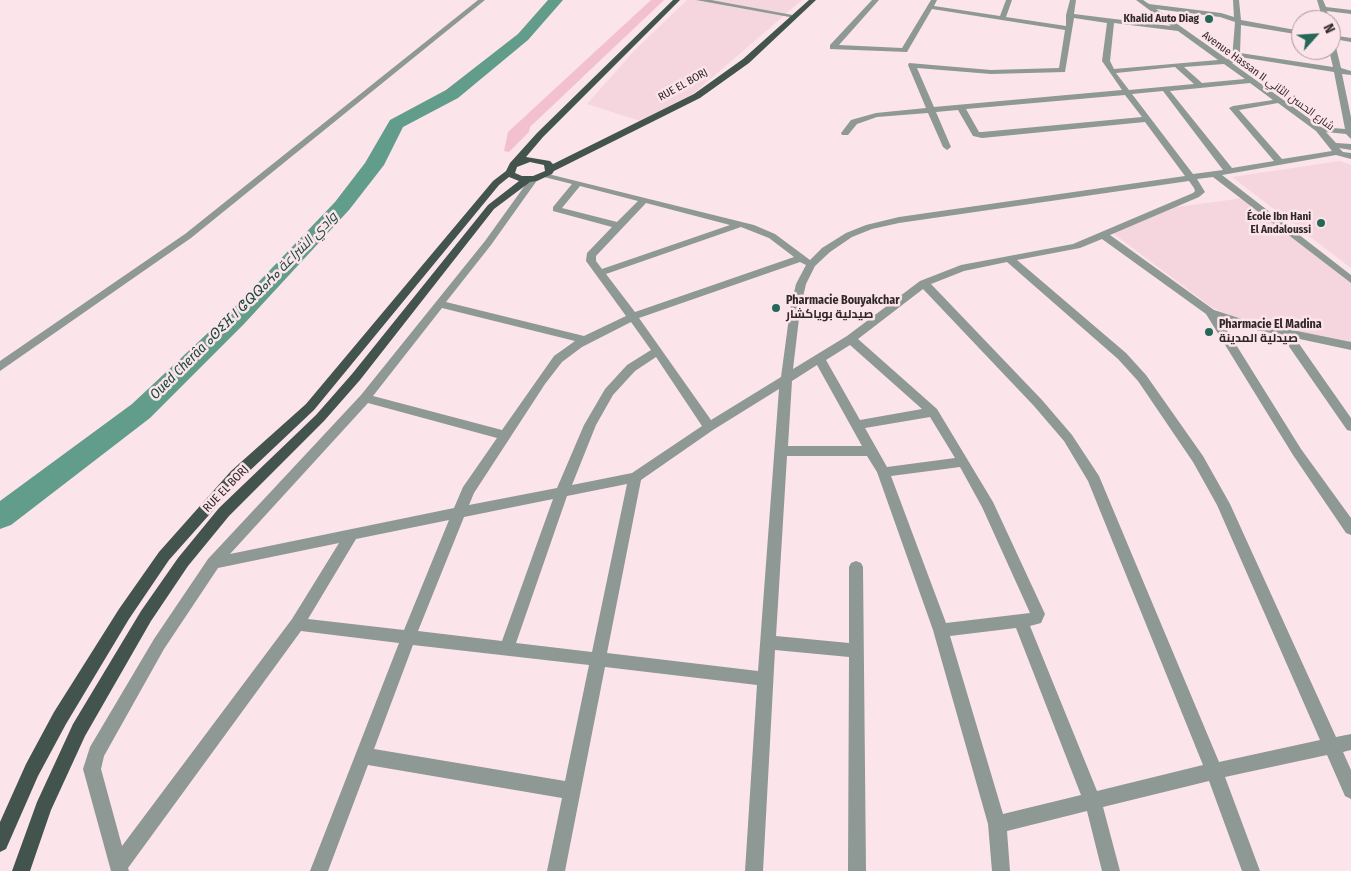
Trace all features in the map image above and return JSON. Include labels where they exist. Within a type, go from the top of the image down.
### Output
[{"type":"main road","name":"RUE EL BORJ","points":[[0,843],[32,770],[60,718],[124,614],[164,556],[236,476],[310,407],[496,183],[514,167],[540,135],[677,0]]},
{"type":"main road","name":"RUE EL BORJ","points":[[21,871],[43,808],[79,730],[146,616],[183,562],[224,512],[320,418],[356,377],[491,207],[540,176],[697,96],[746,61],[813,0]]},
{"type":"main road","points":[[536,159],[547,162],[540,176],[516,178],[514,167],[536,159]]},
{"type":"street","points":[[0,367],[196,230],[482,0]]},
{"type":"street","points":[[699,0],[795,16]]},
{"type":"street","points":[[876,0],[833,47],[904,50],[932,3],[1002,18],[1068,28]]},
{"type":"street","points":[[948,147],[912,65],[991,72],[1062,70],[1069,15],[1073,0]]},
{"type":"street","name":"Avenue Hassan II شارع الحسن الثاني","points":[[1138,0],[1342,148]]},
{"type":"street","points":[[1111,71],[1223,61],[1235,62],[1238,55],[1236,0]]},
{"type":"street","points":[[1320,0],[1323,8],[1351,12]]},
{"type":"street","points":[[1002,18],[1006,1]]},
{"type":"street","points":[[1146,5],[1220,15],[1238,21],[1291,31]]},
{"type":"street","points":[[1069,15],[1178,29]]},
{"type":"street","points":[[213,563],[353,533],[635,478],[709,426],[851,338],[924,283],[961,268],[1066,249],[1196,195],[1200,192],[1199,188],[1191,176],[1111,71],[1106,56],[1111,21]]},
{"type":"street","points":[[1238,55],[1351,73]]},
{"type":"street","points":[[1318,129],[1351,134],[1349,109],[1336,60]]},
{"type":"street","points":[[1177,65],[1201,86]]},
{"type":"street","points":[[845,132],[854,122],[864,117],[960,106],[1250,81]]},
{"type":"street","points":[[1165,89],[1229,171]]},
{"type":"street","points":[[1278,101],[1233,108],[1280,162]]},
{"type":"street","points":[[960,106],[976,134],[982,135],[1148,119]]},
{"type":"street","points":[[319,871],[409,636],[468,491],[504,435],[558,359],[584,340],[632,317],[806,261],[849,234],[892,221],[1215,174],[1342,148],[1351,156]]},
{"type":"street","points":[[1215,174],[1351,280]]},
{"type":"street","points":[[119,869],[92,769],[96,753],[159,644],[213,563],[366,398],[540,176],[578,183],[763,231],[806,261]]},
{"type":"street","points":[[578,183],[556,209],[619,226]]},
{"type":"street","points":[[643,201],[591,255],[591,261],[658,351],[709,426]]},
{"type":"street","points":[[599,272],[741,224]]},
{"type":"street","points":[[1102,234],[1210,312],[1246,324],[1351,346]]},
{"type":"street","points":[[1008,258],[1122,356],[1142,378],[1198,459],[1223,504],[1351,790]]},
{"type":"street","points":[[754,871],[765,679],[786,380],[795,310],[806,261]]},
{"type":"street","points":[[924,283],[1038,403],[1068,438],[1094,480],[1214,771],[1251,871]]},
{"type":"street","points":[[439,304],[584,340]]},
{"type":"street","points":[[1210,312],[1297,452],[1351,529]]},
{"type":"street","points":[[1285,332],[1351,427]]},
{"type":"street","points":[[851,338],[933,412],[964,462],[988,506],[1038,614],[1036,618],[1021,621],[941,630]]},
{"type":"street","points":[[506,650],[562,492],[590,425],[609,392],[632,368],[658,351]]},
{"type":"street","points":[[819,358],[883,472],[941,630],[997,824],[1001,871]]},
{"type":"street","points":[[366,398],[504,435]]},
{"type":"street","points":[[858,425],[933,412]]},
{"type":"street","points":[[780,451],[872,452]]},
{"type":"street","points":[[883,472],[964,462]]},
{"type":"street","points":[[556,871],[600,661],[635,478]]},
{"type":"street","points":[[119,869],[297,624],[353,533]]},
{"type":"street","points":[[856,567],[857,871]]},
{"type":"street","points":[[1021,621],[1092,802],[1111,871]]},
{"type":"street","points":[[297,624],[765,679]]},
{"type":"street","points":[[768,642],[856,651]]},
{"type":"street","points":[[997,824],[1214,771],[1351,742]]},
{"type":"street","points":[[363,756],[573,792]]},
{"type":"shaded area","points":[[651,0],[664,0],[530,127],[529,132],[509,152],[504,151],[508,132]]},
{"type":"shaded area","points":[[687,0],[802,0],[693,94],[640,121],[587,104],[634,51]]},
{"type":"shaded area","name":"École Ibn Hani El Andaloussi","points":[[1340,161],[1351,165],[1351,268],[1232,177]]},
{"type":"shaded area","points":[[1244,198],[1351,280],[1351,343],[1235,319],[1210,306],[1110,231],[1161,209]]},
{"type":"waterway","name":"Oued Cherâa ⴰⵙⵉⴼ ⵏ ⵛⵕⵕⴰⵄⴰ وادي الشراعة","points":[[0,517],[141,411],[236,319],[342,206],[374,165],[396,124],[452,94],[523,37],[556,0]]},
{"type":"place","name":"Khalid Auto Diag","points":[[1209,19]]},
{"type":"place","name":"École Ibn Hani El Andaloussi","points":[[1321,223]]},
{"type":"place","name":"Pharmacie Bouyakchar صيدلية بوياكشار","points":[[776,308]]},
{"type":"place","name":"Pharmacie El Madina صيدلية المدينة","points":[[1209,332]]}]
